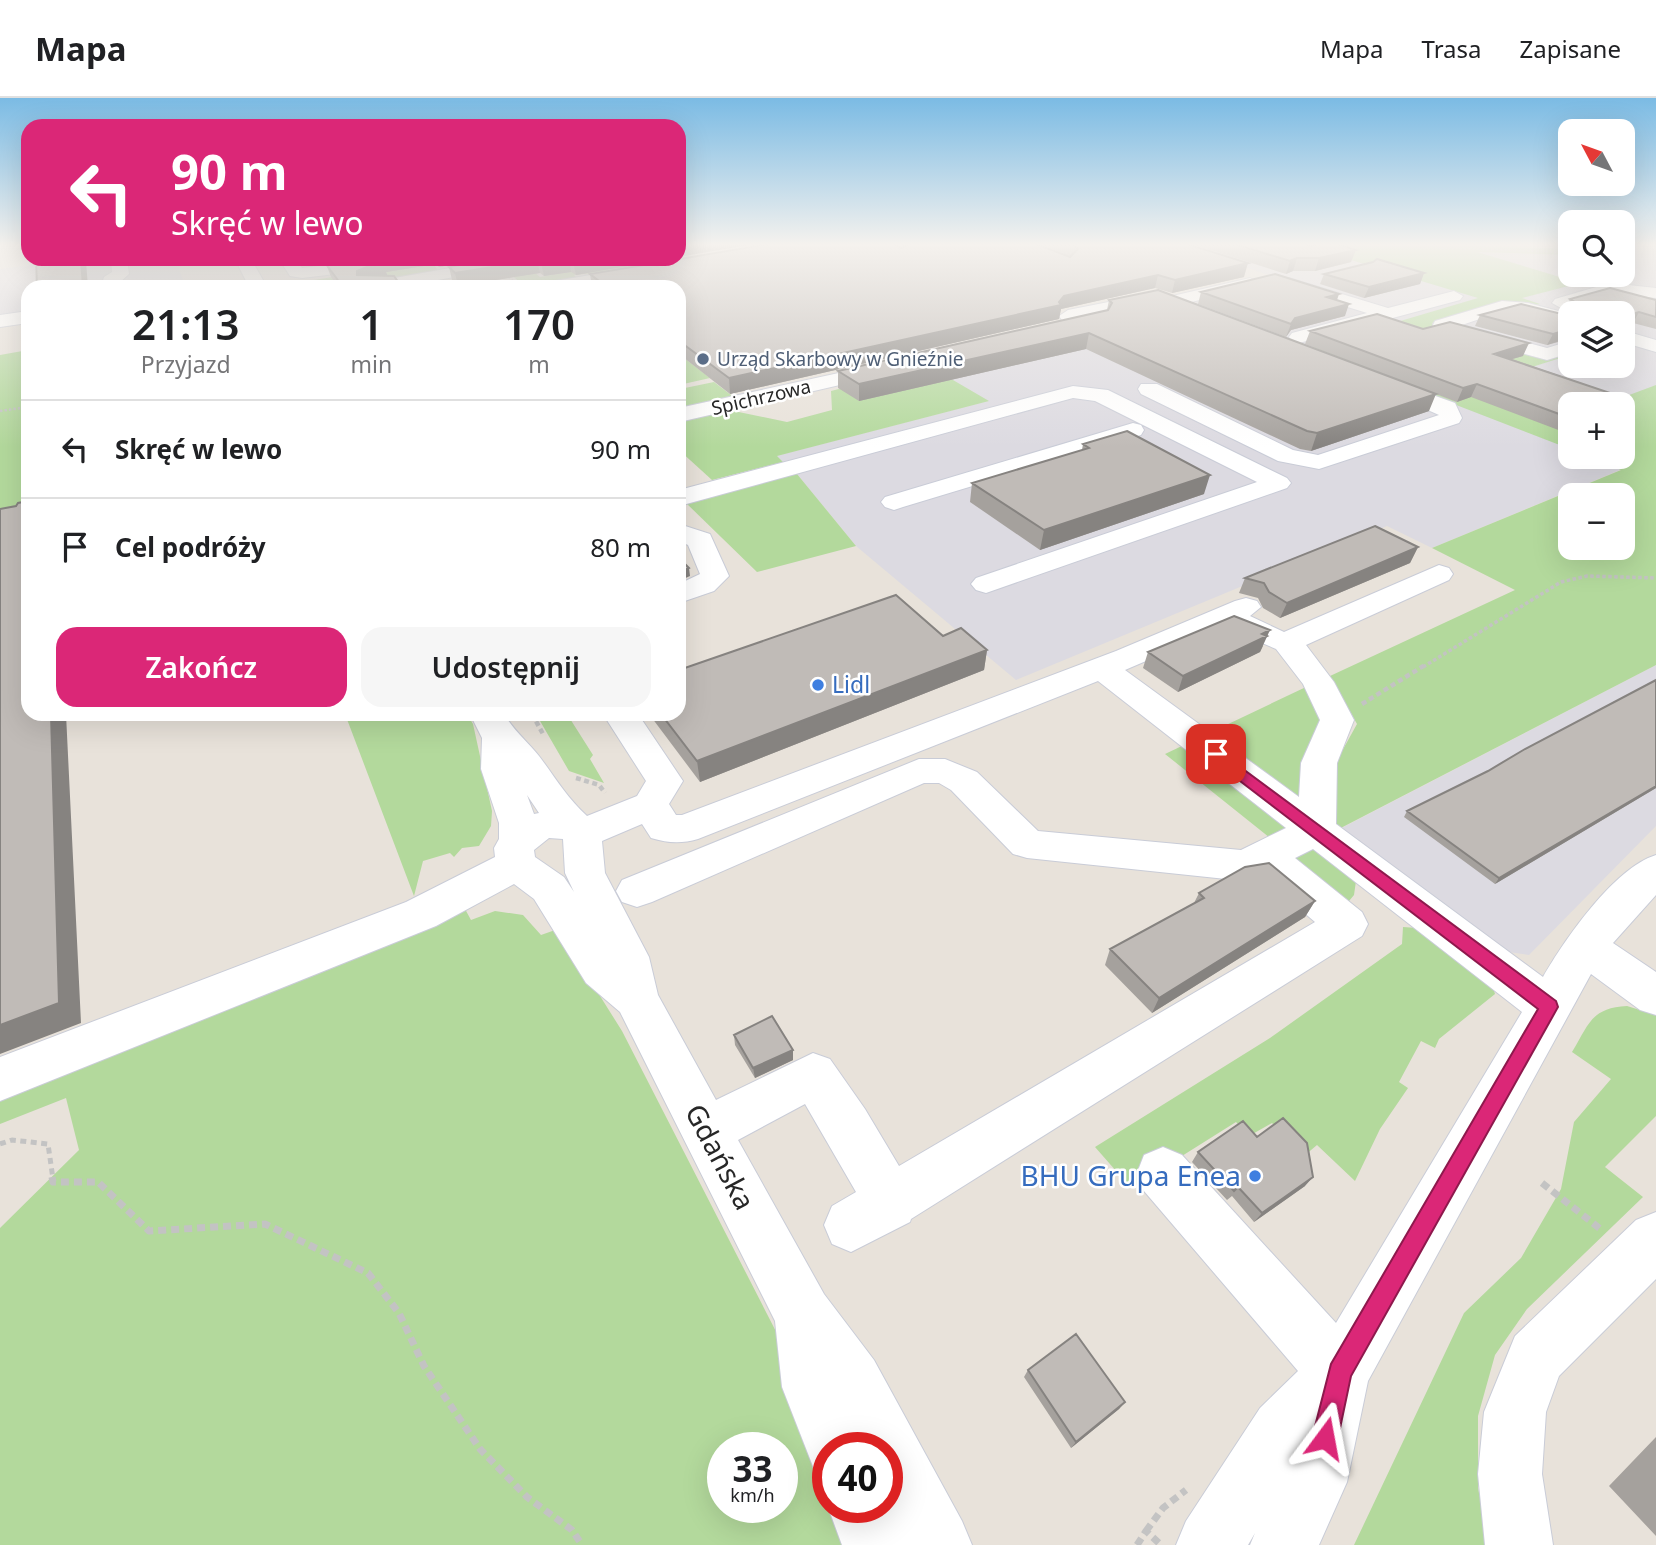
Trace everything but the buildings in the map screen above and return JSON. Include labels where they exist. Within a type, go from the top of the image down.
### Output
[{"type":"street","points":[[1049,330],[1131,312]]},
{"type":"street","points":[[1381,312],[1388,314]]},
{"type":"street","points":[[1297,346],[1397,312]]},
{"type":"street","points":[[1558,334],[1483,312],[1442,325],[1546,354],[1558,350]]},
{"type":"street","points":[[1538,312],[1558,317]]},
{"type":"street","points":[[1519,322],[1541,312]]},
{"type":"street","points":[[0,321],[21,318]]},
{"type":"street","points":[[1635,322],[1654,340]]},
{"type":"street","points":[[1635,338],[1654,340]]},
{"type":"street","name":"Spichrzowa","points":[[686,414],[738,403],[787,412],[819,402],[824,383],[905,364]]},
{"type":"street","points":[[1149,389],[1286,456],[1319,462],[1451,418],[1447,408],[1371,379]]},
{"type":"street","points":[[686,496],[1073,392],[1100,395],[1278,483],[986,584]]},
{"type":"street","points":[[894,502],[1157,423]]},
{"type":"street","points":[[686,535],[700,540],[715,576],[704,585],[686,591]]},
{"type":"street","points":[[1287,642],[1439,575]]},
{"type":"street","points":[[650,805],[665,828],[684,829],[1102,668],[1236,612],[1272,638],[1287,642],[1318,682],[1337,720],[1319,763],[1316,830]]},
{"type":"street","points":[[1102,668],[1549,1007]]},
{"type":"street","points":[[0,1079],[421,914],[522,859],[543,875],[566,869],[578,838],[650,805],[664,781],[625,721]]},
{"type":"street","name":"Gdańska","points":[[494,726],[524,762],[578,838],[585,873],[627,957],[636,998],[803,1315],[853,1381],[879,1432]]},
{"type":"street","name":"Gdańska","points":[[494,726],[499,769],[518,823],[522,859],[549,888],[602,970],[636,998]]},
{"type":"street","points":[[637,891],[919,771],[946,771],[964,781],[1027,844],[1245,866],[1316,830]]},
{"type":"street","points":[[706,1130],[813,1075],[847,1126],[871,1214],[1347,924],[1265,856]]},
{"type":"street","points":[[1210,1545],[1282,1430],[1339,1373],[1584,946],[1622,902],[1656,870]]},
{"type":"street","points":[[1584,946],[1656,996]]},
{"type":"street","points":[[1163,1173],[1339,1373]]},
{"type":"street","points":[[1519,1545],[1510,1474],[1515,1412],[1536,1357],[1631,1237]]},
{"type":"street","name":"Gdańska","points":[[803,1315],[813,1387],[830,1432]]},
{"type":"street","points":[[1284,1545],[1315,1482],[1339,1373]]},
{"type":"street","name":"Gdańska","points":[[903,1478],[938,1545]]},
{"type":"street","points":[[868,1523],[877,1545]]},
{"type":"path","points":[[0,411],[21,408]]},
{"type":"path","points":[[1337,720],[1561,582],[1587,576],[1656,578]]},
{"type":"path","points":[[536,721],[545,736]]},
{"type":"path","points":[[567,776],[599,785],[610,799]]},
{"type":"path","points":[[0,1144],[12,1140],[48,1144],[53,1182],[98,1182],[149,1231],[265,1224],[368,1273],[399,1313],[424,1366],[480,1449],[527,1497],[572,1530],[582,1545]]},
{"type":"path","points":[[1542,1183],[1631,1237]]},
{"type":"path","points":[[1137,1545],[1146,1531],[1161,1545]]},
{"type":"shaded area","points":[[0,312],[21,312],[21,317],[0,320]]},
{"type":"shaded area","points":[[1158,312],[1558,312],[1558,378],[1635,378],[1635,312],[1656,312],[1656,455],[1635,464],[1635,392],[1558,392],[1558,469],[1622,469],[1589,483],[1558,483],[1558,496],[1432,548],[1387,526],[1016,680],[856,546],[797,474],[776,456],[988,401],[929,366]]},
{"type":"shaded area","points":[[1656,665],[1656,826],[1529,955],[1502,951],[1336,831]]},
{"type":"green space","points":[[1432,312],[1470,312],[1433,322],[1432,325],[1478,342],[1558,350],[1558,359],[1516,372],[1572,392],[1558,392],[1558,444],[1309,348]]},
{"type":"green space","points":[[21,351],[21,508],[0,513],[0,355]]},
{"type":"green space","points":[[686,359],[710,378],[686,383]]},
{"type":"green space","points":[[929,366],[989,401],[777,456],[783,462],[712,480],[686,456],[686,419],[729,410],[787,422],[832,410],[831,391]]},
{"type":"green space","points":[[714,382],[735,398],[686,408],[686,388]]},
{"type":"green space","points":[[1656,385],[1656,665],[1335,831],[1336,762],[1357,724],[1330,676],[1515,590],[1432,548],[1558,496],[1558,560],[1635,560],[1635,483],[1590,483],[1621,470],[1619,469],[1635,469],[1635,393]]},
{"type":"green space","points":[[797,474],[856,546],[757,572],[686,502]]},
{"type":"green space","points":[[1306,687],[1323,722],[1309,759],[1356,881],[1354,895],[1349,901],[1165,754]]},
{"type":"green space","points":[[348,721],[471,721],[473,724],[492,811],[491,826],[479,846],[462,848],[454,857],[450,853],[423,861],[414,896]]},
{"type":"green space","points":[[540,721],[571,721],[593,755],[590,759],[604,783],[569,771]]},
{"type":"green space","points":[[465,909],[471,920],[495,911],[523,915],[541,935],[558,929],[622,1031],[786,1351],[812,1432],[812,1523],[846,1523],[855,1545],[0,1545],[0,1228],[79,1150],[66,1098],[0,1124],[0,1098],[427,930]]},
{"type":"green space","points":[[1403,927],[1417,928],[1491,981],[1495,994],[1439,1039],[1435,1048],[1421,1041],[1399,1082],[1408,1088],[1380,1129],[1355,1181],[1317,1145],[1304,1156],[1272,1123],[1249,1136],[1236,1122],[1131,1188],[1095,1147],[1270,1038],[1402,944]]},
{"type":"green space","points":[[1627,1006],[1656,1015],[1656,1116],[1605,1167],[1643,1197],[1527,1309],[1495,1355],[1478,1416],[1478,1488],[1490,1545],[1354,1545],[1464,1313],[1521,1258],[1561,1189],[1574,1122],[1611,1079],[1572,1052],[1592,1019],[1606,1010]]},
{"type":"place","name":"Urząd Skarbowy w Gnieźnie","points":[[703,359]]},
{"type":"place","name":"Lidl","points":[[818,685]]},
{"type":"place","name":"BHU Grupa Enea","points":[[1255,1176]]},
{"type":"route","points":[[1216,754],[1549,1007],[1339,1373],[1325,1438]]}]
